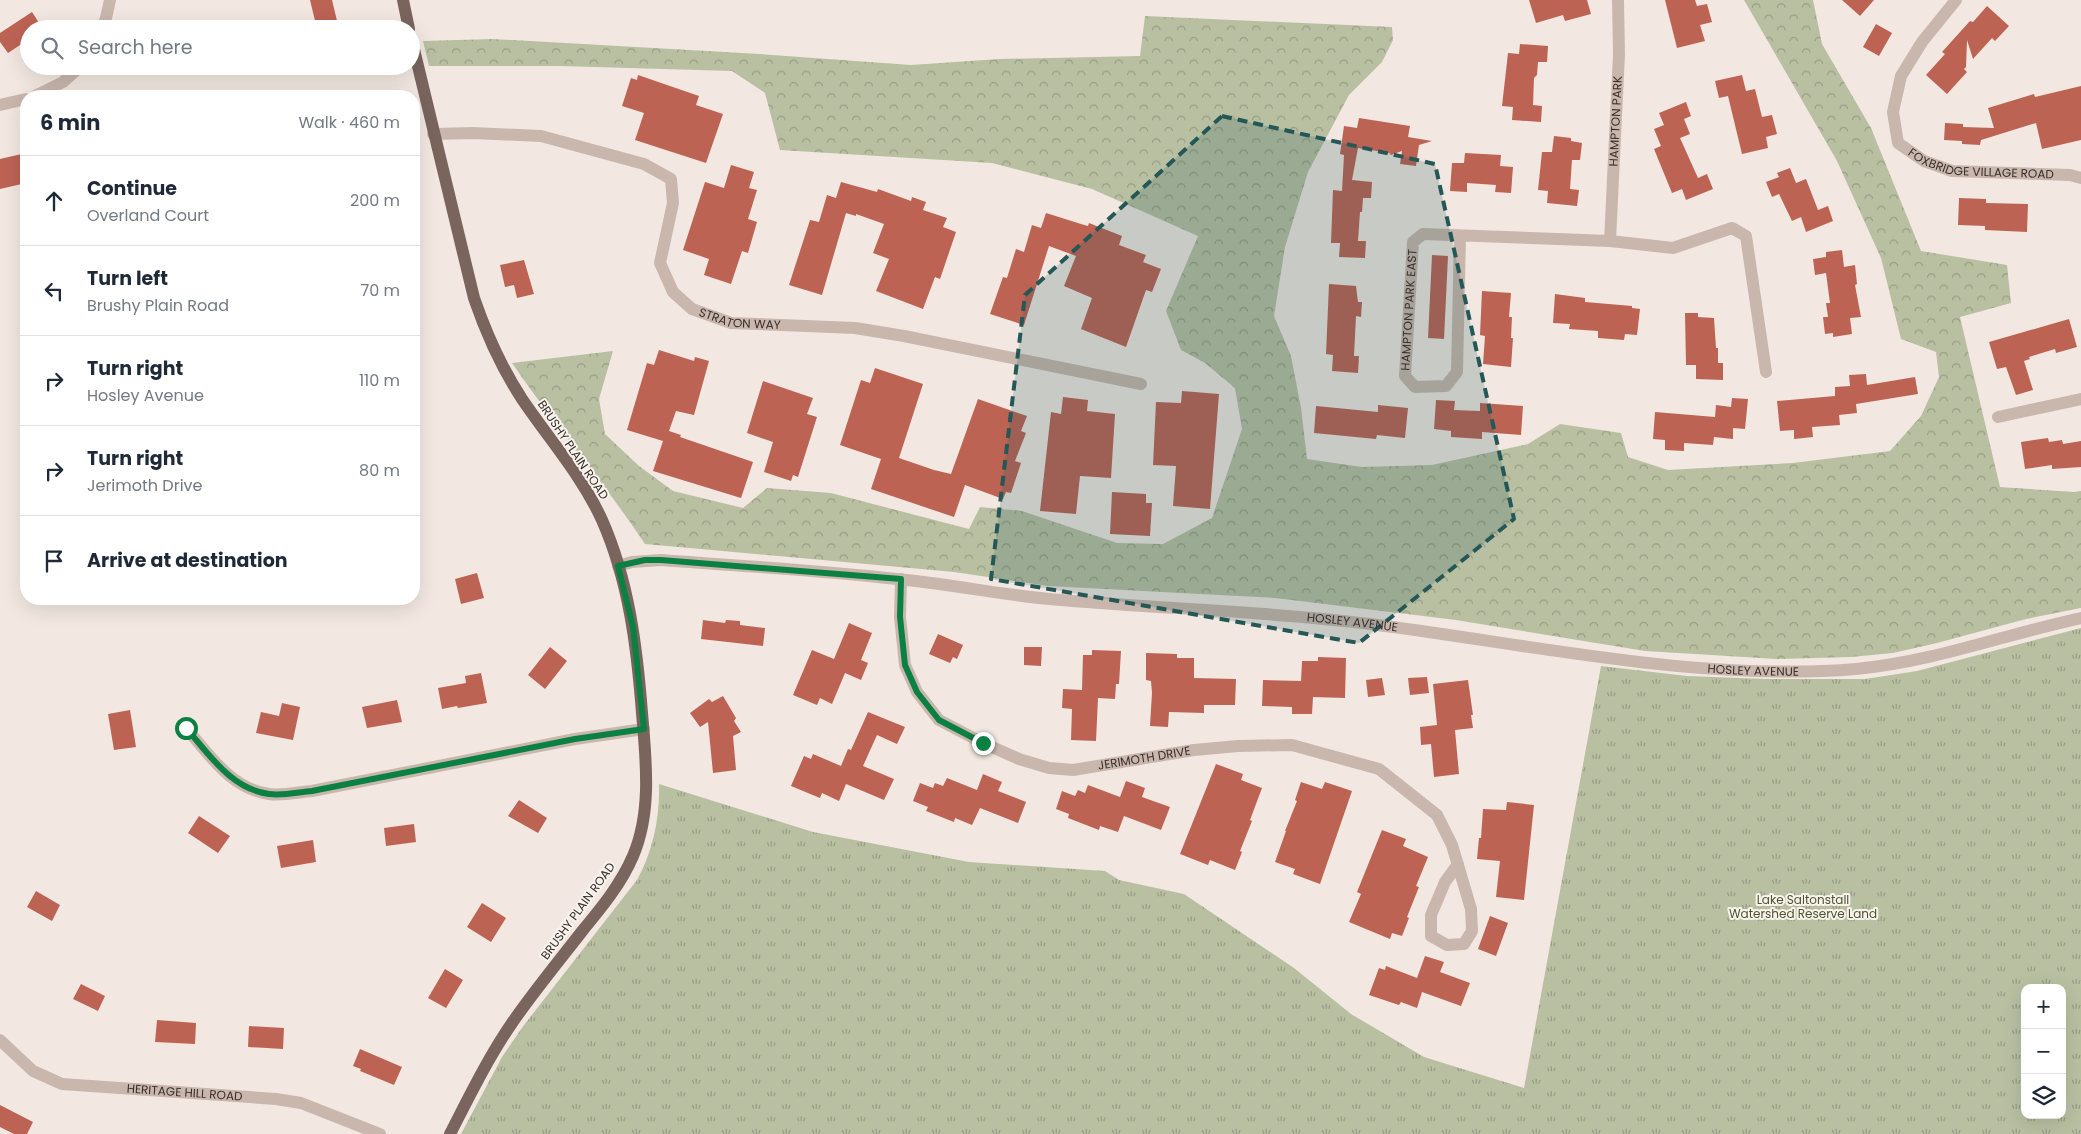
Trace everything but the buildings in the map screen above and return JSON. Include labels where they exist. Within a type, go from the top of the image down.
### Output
[{"type":"main road","points":[[403,0],[407,20]]},
{"type":"main road","name":"BRUSHY PLAIN ROAD","points":[[420,75],[474,298],[492,347],[522,398],[587,492],[602,520],[618,566],[633,627],[644,729],[646,800],[638,844],[627,869],[603,905],[511,1025],[476,1084],[450,1134]]},
{"type":"street","points":[[105,20],[110,0]]},
{"type":"street","name":"HAMPTON PARK","points":[[1610,241],[1620,54],[1618,0]]},
{"type":"street","name":"FOXBRIDGE VILLAGE ROAD","points":[[1956,0],[1922,42],[1901,76],[1893,112],[1898,143],[1924,161],[1952,171],[2070,175],[2081,178]]},
{"type":"street","points":[[46,90],[63,82],[71,75]]},
{"type":"street","points":[[0,106],[20,101]]},
{"type":"street","name":"STRATON WAY","points":[[433,134],[473,133],[541,136],[644,164],[671,179],[673,203],[660,263],[672,292],[692,309],[732,323],[854,328],[904,336],[1141,384]]},
{"type":"street","name":"HAMPTON PARK EAST","points":[[1460,236],[1457,372],[1446,386],[1415,387],[1405,376],[1413,242],[1423,234],[1610,241],[1673,248],[1732,228],[1746,236],[1766,372]]},
{"type":"street","points":[[1998,417],[2081,399]]},
{"type":"street","name":"HOSLEY AVENUE","points":[[618,566],[638,561],[661,560],[901,579],[1060,600],[1261,612],[1370,624],[1632,661],[1737,669],[1856,669],[1948,652],[2081,618]]},
{"type":"street","name":"JERIMOTH DRIVE","points":[[901,579],[900,617],[905,665],[917,692],[939,720],[983,743],[1019,759],[1048,768],[1073,770],[1194,750],[1238,746],[1292,745],[1335,755],[1379,769],[1437,815],[1452,845],[1458,864],[1471,909],[1472,931],[1464,944],[1447,946],[1431,936],[1431,915],[1445,882],[1458,864]]},
{"type":"street","points":[[186,728],[220,768],[242,786],[269,794],[312,791],[575,739],[644,729]]},
{"type":"street","name":"HERITAGE HILL ROAD","points":[[0,1040],[33,1071],[62,1084],[276,1099],[301,1103],[380,1134]]},
{"type":"highlighted area","points":[[1222,116],[1435,164],[1514,519],[1359,643],[991,579],[1025,295]]},
{"type":"green space","points":[[1744,0],[1813,0],[1822,44],[1871,128],[1921,251],[2007,265],[2011,303],[1960,317],[2000,487],[2081,491],[2081,608],[2026,619],[1893,653],[1851,657],[1777,659],[1645,651],[1456,620],[1275,598],[1048,586],[954,572],[645,544],[512,363],[613,351],[599,399],[605,434],[639,466],[673,491],[743,508],[767,488],[831,493],[969,529],[980,507],[1022,511],[1117,543],[1163,544],[1212,518],[1242,429],[1235,388],[1205,363],[1181,350],[1166,311],[1198,236],[1092,189],[992,163],[780,150],[765,93],[732,71],[560,66],[429,66],[423,41],[493,39],[760,54],[911,65],[999,59],[1140,56],[1145,16],[1392,27],[1393,40],[1382,62],[1349,95],[1308,172],[1285,247],[1274,316],[1291,356],[1301,408],[1307,459],[1362,467],[1432,465],[1528,444],[1560,424],[1621,433],[1628,457],[1668,470],[1793,463],[1890,451],[1921,416],[1939,377],[1936,352],[1901,339],[1881,258],[1837,161]]},
{"type":"green space","name":"Lake Saltonstall Watershed Reserve Land","points":[[2081,628],[2081,1134],[461,1134],[502,1057],[524,1025],[637,880],[651,846],[657,821],[659,784],[813,832],[969,862],[1105,871],[1119,880],[1184,894],[1294,968],[1351,1014],[1424,1057],[1524,1088],[1601,666],[1687,676],[1766,679],[1865,679],[1917,671]]},
{"type":"route","points":[[186,728],[220,768],[242,786],[269,794],[312,791],[575,739],[644,729],[633,627],[618,566],[645,560],[661,560],[901,579],[900,617],[905,665],[917,692],[939,720],[983,743]]}]
